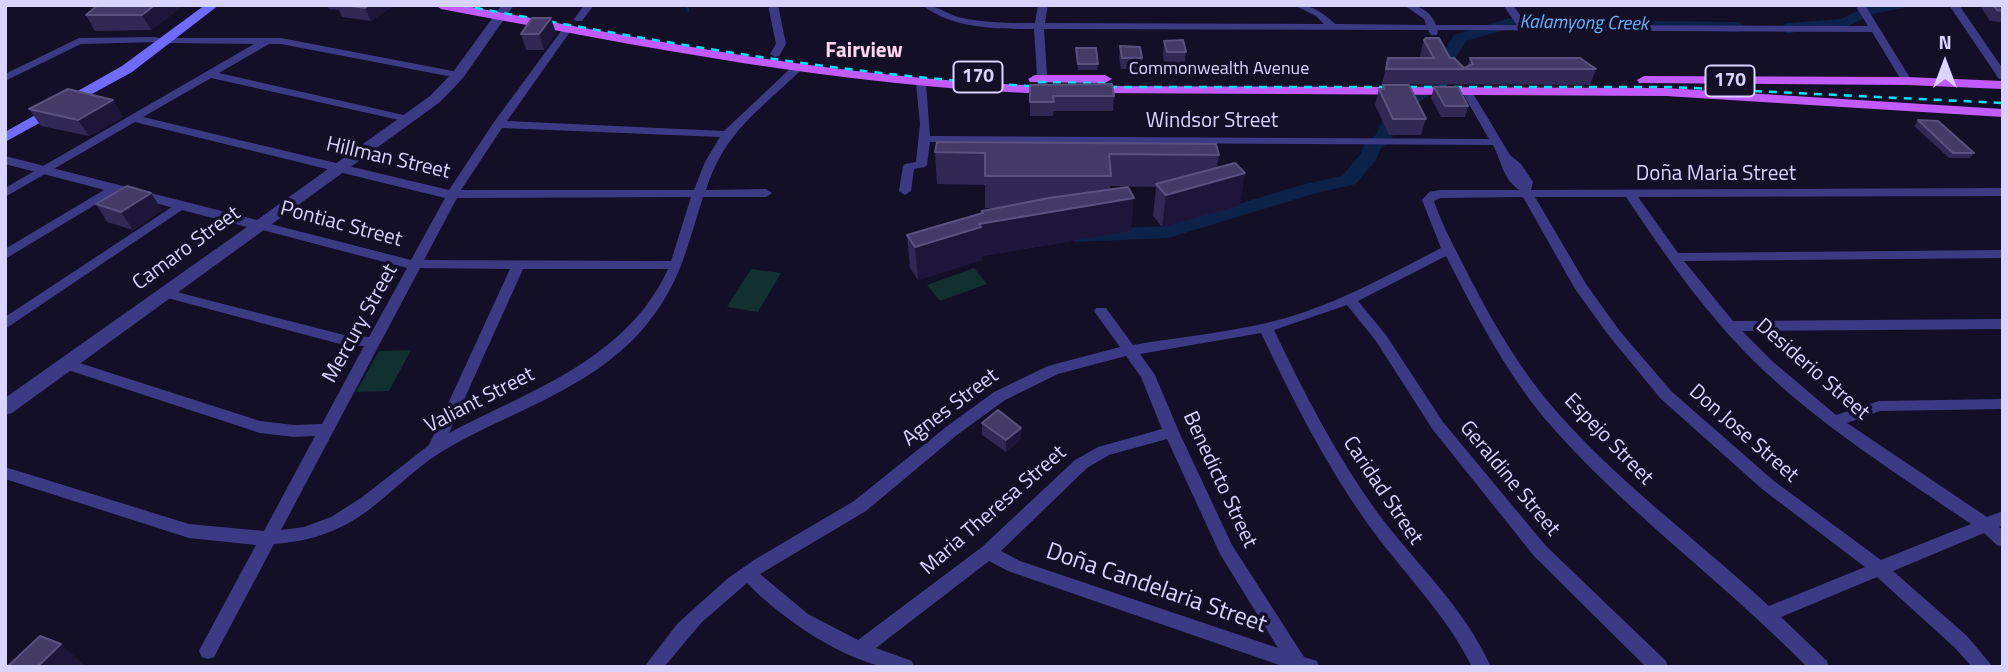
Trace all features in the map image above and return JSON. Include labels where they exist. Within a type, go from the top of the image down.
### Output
[{"type":"main road","points":[[5,138],[127,69],[201,5]]},
{"type":"main road","points":[[5,128],[162,40],[213,5]]},
{"type":"main road","name":"Commonwealth Avenue","points":[[441,5],[505,8],[775,54],[920,74],[1042,84],[1666,92],[2003,113]]},
{"type":"main road","name":"Commonwealth Avenue","points":[[505,8],[568,29],[796,69],[921,84],[2002,83]]},
{"type":"main road","points":[[2002,83],[1993,88],[1991,93],[2003,106]]},
{"type":"street","points":[[579,19],[589,5]]},
{"type":"street","points":[[773,5],[781,44],[775,54]]},
{"type":"street","points":[[927,5],[944,15],[963,21],[1039,27],[1430,25],[1876,29]]},
{"type":"street","points":[[1042,84],[1039,27],[1043,5]]},
{"type":"street","points":[[1300,5],[1319,15],[1332,27]]},
{"type":"street","points":[[1409,5],[1419,11],[1420,18],[1430,25],[1440,44]]},
{"type":"street","points":[[1508,5],[1524,27]]},
{"type":"street","points":[[1860,5],[1907,81]]},
{"type":"street","points":[[1954,5],[2002,83]]},
{"type":"street","name":"Camaro Street","points":[[5,408],[444,91],[505,8]]},
{"type":"street","name":"Mercury Street","points":[[208,651],[373,342],[418,264],[453,194],[498,124],[568,29]]},
{"type":"street","points":[[5,78],[79,41],[162,40],[268,40],[304,44],[458,75]]},
{"type":"street","points":[[5,193],[268,40]]},
{"type":"street","name":"Valiant Street","points":[[5,473],[190,530],[241,537],[270,537],[318,529],[341,520],[435,448],[548,392],[607,353],[642,321],[655,305],[676,265],[713,156],[727,134],[796,69]]},
{"type":"street","points":[[209,74],[408,119]]},
{"type":"street","points":[[905,191],[909,166],[921,165],[926,139],[927,120],[921,84]]},
{"type":"street","name":"Don Jose Street","points":[[1466,90],[1506,157],[1505,166],[1515,182],[1526,191],[1580,286],[1614,333],[1666,395],[1785,499],[1881,569],[1961,642],[1984,667]]},
{"type":"street","name":"Hillman Street","points":[[133,118],[430,191],[453,194],[766,193]]},
{"type":"street","points":[[498,124],[727,134]]},
{"type":"street","name":"Windsor Street","points":[[926,139],[1496,142]]},
{"type":"street","name":"Pontiac Street","points":[[5,160],[398,262],[676,265]]},
{"type":"street","points":[[5,255],[114,188]]},
{"type":"street","name":"Doña Maria Street","points":[[1429,197],[1440,194],[1526,191],[1630,194],[2003,191]]},
{"type":"street","name":"Desiderio Street","points":[[1630,194],[1672,257],[1729,326],[1774,371],[1870,448],[1986,525],[2003,540]]},
{"type":"street","name":"Espejo Street","points":[[1429,197],[1428,203],[1449,249],[1493,335],[1521,376],[1565,431],[1619,484],[1767,615],[1820,667]]},
{"type":"street","points":[[5,324],[181,205]]},
{"type":"street","name":"Agnes Street","points":[[653,667],[689,623],[748,573],[860,506],[989,400],[1050,370],[1087,359],[1265,327],[1322,311],[1449,249]]},
{"type":"street","points":[[1672,257],[2003,254]]},
{"type":"street","points":[[435,448],[519,264]]},
{"type":"street","points":[[165,293],[344,340],[373,342]]},
{"type":"street","name":"Geraldine Street","points":[[1349,299],[1381,338],[1438,425],[1523,531],[1540,551],[1659,667]]},
{"type":"street","name":"Benedicto Street","points":[[1101,311],[1148,375],[1171,432],[1226,549],[1303,665]]},
{"type":"street","points":[[1729,326],[2003,324]]},
{"type":"street","name":"Caridad Street","points":[[1265,327],[1314,429],[1403,560],[1461,629],[1482,667]]},
{"type":"street","points":[[67,364],[260,427],[294,431],[326,430]]},
{"type":"street","points":[[1835,421],[1879,405],[2003,404]]},
{"type":"street","name":"Maria Theresa Street","points":[[859,650],[988,552],[1081,464],[1104,452],[1171,432]]},
{"type":"street","points":[[1767,615],[2003,518]]},
{"type":"street","name":"Doña Candelaria Street","points":[[988,552],[1014,566],[1303,665]]},
{"type":"street","points":[[748,573],[773,600],[796,617],[859,650],[905,667]]},
{"type":"green space","points":[[974,268],[987,284],[940,301],[927,285]]},
{"type":"green space","points":[[751,269],[781,273],[758,312],[727,307]]},
{"type":"green space","points":[[411,350],[389,391],[356,392],[379,351]]},
{"type":"building","points":[[98,5],[155,5],[142,15],[86,15]]},
{"type":"building","points":[[345,5],[369,5],[365,8]]},
{"type":"building","points":[[1993,5],[2003,5],[2003,11],[1997,10]]},
{"type":"building","points":[[532,18],[551,18],[539,34],[521,34]]},
{"type":"building","points":[[1439,38],[1450,58],[1454,58],[1464,68],[1473,64],[1470,58],[1580,58],[1596,69],[1386,69],[1388,58],[1434,58],[1424,40]]},
{"type":"building","points":[[1183,40],[1186,52],[1167,52],[1164,41]]},
{"type":"building","points":[[1120,46],[1140,47],[1142,58],[1122,58]]},
{"type":"building","points":[[1076,48],[1096,48],[1098,64],[1078,64]]},
{"type":"building","points":[[1112,84],[1114,96],[1053,96],[1054,102],[1030,102],[1030,85]]},
{"type":"building","points":[[1383,85],[1409,85],[1426,119],[1393,119],[1379,89],[1384,89]]},
{"type":"building","points":[[1434,87],[1458,87],[1468,106],[1445,106]]},
{"type":"building","points":[[68,89],[113,100],[78,120],[29,109]]},
{"type":"building","points":[[1918,120],[1938,121],[1974,153],[1953,153]]},
{"type":"building","points":[[937,142],[1216,144],[1219,155],[1109,154],[1111,176],[985,176],[985,153],[935,152]]},
{"type":"building","points":[[1235,163],[1245,173],[1166,195],[1156,184]]},
{"type":"building","points":[[127,186],[151,193],[121,212],[96,204]]},
{"type":"building","points":[[1128,187],[1134,198],[979,224],[981,227],[915,247],[907,235],[983,213],[982,211]]},
{"type":"building","points":[[998,410],[1021,428],[1006,440],[982,423]]},
{"type":"building","points":[[40,636],[61,644],[37,667],[7,667]]},
{"type":"waterway","points":[[687,5],[688,11]]},
{"type":"waterway","name":"Kalamyong Creek","points":[[1787,28],[1844,23],[1869,10],[1899,5]]},
{"type":"waterway","name":"Kalamyong Creek","points":[[1076,236],[1168,232],[1308,189],[1349,180],[1369,156],[1373,145],[1383,139],[1393,118],[1402,108],[1423,91],[1457,73],[1448,58],[1460,38],[1510,23],[1589,26]]},
{"type":"waterway","name":"Kalamyong Creek","points":[[1648,26],[1739,27]]},
{"type":"railway","points":[[460,5],[752,56],[900,75],[1048,87]]},
{"type":"railway","points":[[1038,82],[1105,83]]},
{"type":"railway","points":[[1094,87],[1671,87],[2003,103]]},
{"type":"district","name":"Fairview","points":[[864,52]]}]
